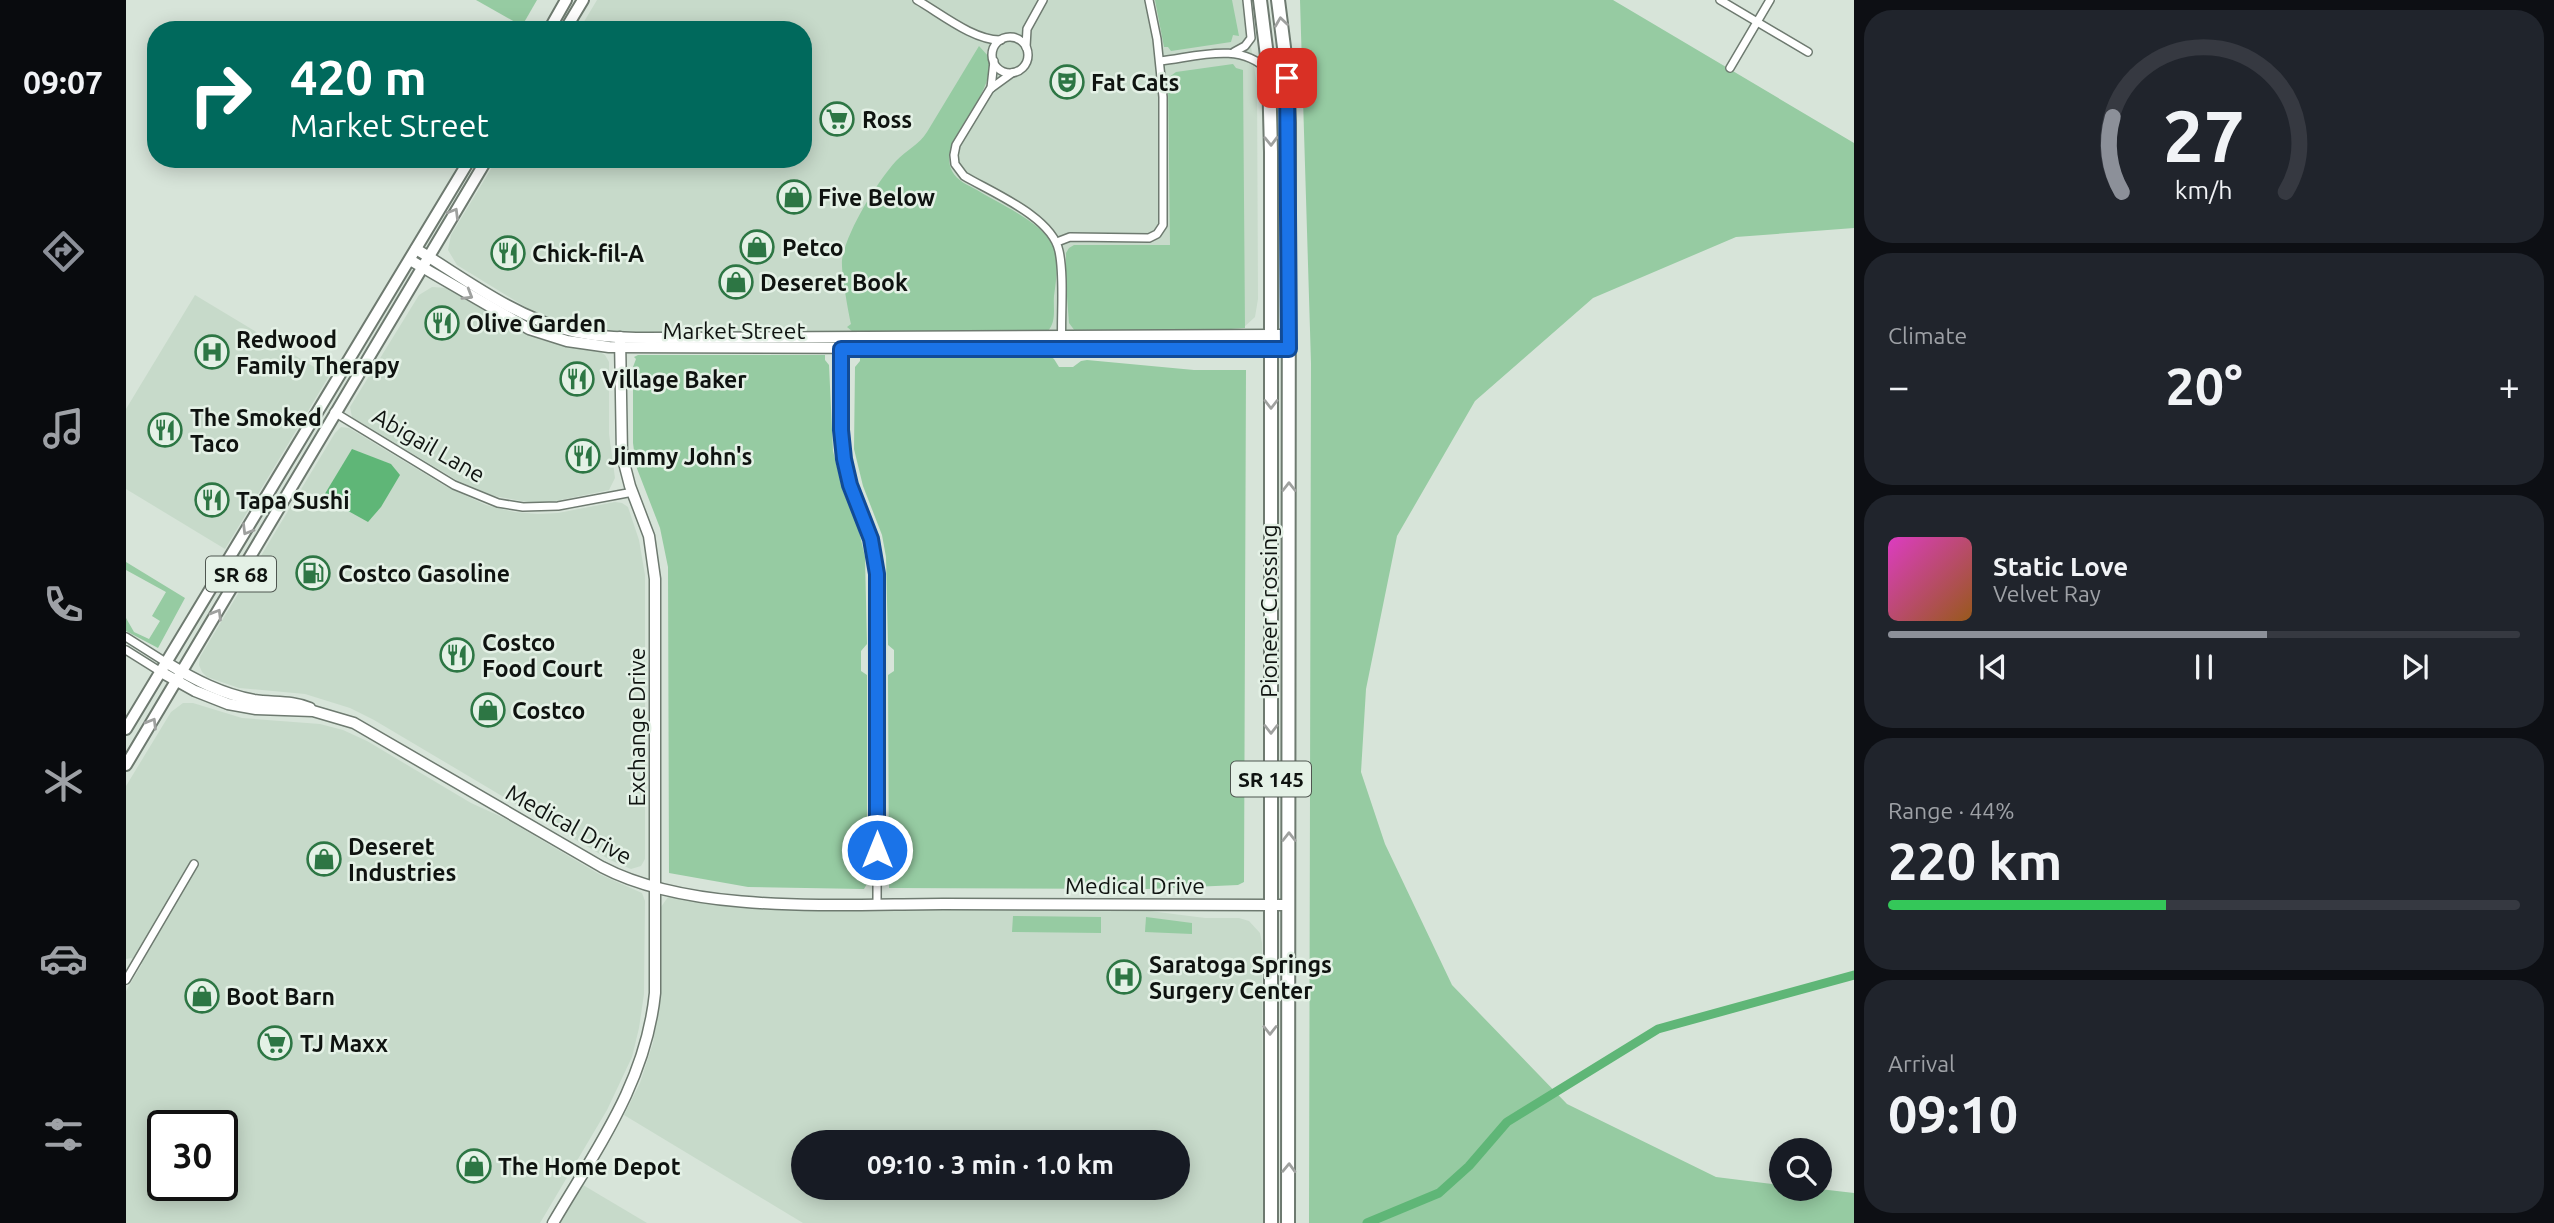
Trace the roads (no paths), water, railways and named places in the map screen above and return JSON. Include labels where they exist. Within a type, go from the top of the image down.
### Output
[{"type":"highway","name":"Pioneer Crossing","points":[[1260,0],[1269,72],[1271,1223]]},
{"type":"highway","name":"Pioneer Crossing","points":[[1278,0],[1289,103],[1288,1223]]},
{"type":"main road","points":[[554,21],[566,0]]},
{"type":"main road","points":[[570,21],[583,0]]},
{"type":"main road","name":"SR 68","points":[[126,729],[465,168]]},
{"type":"main road","name":"SR 68","points":[[126,765],[481,168]]},
{"type":"street","points":[[917,0],[978,36],[990,40],[1018,39],[1026,47]]},
{"type":"street","points":[[1043,0],[1026,33],[1026,64],[990,89],[956,145],[954,155],[955,164],[964,176],[1040,221],[1057,242],[1060,256],[1062,349]]},
{"type":"street","points":[[1057,242],[1069,237],[1149,238],[1161,229],[1164,222],[1164,112],[1160,61],[1149,0]]},
{"type":"street","points":[[1160,61],[1233,52],[1245,46],[1251,38],[1247,0]]},
{"type":"street","points":[[1720,0],[1808,52]]},
{"type":"street","points":[[1730,68],[1770,0]]},
{"type":"street","points":[[990,89],[995,47],[1020,31],[1031,20]]},
{"type":"street","points":[[978,36],[988,46],[1001,70],[1012,73]]},
{"type":"street","points":[[1233,52],[1250,57],[1269,72]]},
{"type":"street","name":"Market Street","points":[[416,249],[545,323],[620,343],[839,337],[1289,335]]},
{"type":"street","name":"Market Street","points":[[410,260],[529,329],[567,341],[841,349],[1289,349]]},
{"type":"street","points":[[839,337],[844,459],[850,485],[871,539],[878,586],[877,904]]},
{"type":"street","name":"Exchange Drive","points":[[553,1223],[622,1105],[643,1056],[655,993],[655,579],[649,536],[624,465],[621,445],[620,343]]},
{"type":"street","name":"Abigail Lane","points":[[334,412],[454,485],[498,503],[544,508],[633,492]]},
{"type":"street","points":[[126,637],[164,667]]},
{"type":"street","points":[[126,650],[164,667]]},
{"type":"street","name":"Medical Drive","points":[[164,667],[180,677],[238,696],[262,701],[297,703],[365,728],[602,867],[626,879],[655,886],[759,903],[1289,905]]},
{"type":"street","points":[[127,976],[194,864]]},
{"type":"waterway","points":[[1367,1223],[1439,1193],[1469,1166],[1507,1122],[1658,1029],[1854,975]]},
{"type":"place","name":"Fat Cats","points":[[1067,82]]},
{"type":"place","name":"Ross","points":[[837,119]]},
{"type":"place","name":"Five Below","points":[[794,197]]},
{"type":"place","name":"Petco","points":[[757,247]]},
{"type":"place","name":"Chick-fil-A","points":[[508,253]]},
{"type":"place","name":"Deseret Book","points":[[736,282]]},
{"type":"place","name":"Olive Garden","points":[[442,323]]},
{"type":"place","name":"Redwood Family Therapy","points":[[212,352]]},
{"type":"place","name":"Village Baker","points":[[577,379]]},
{"type":"place","name":"The Smoked Taco","points":[[165,430]]},
{"type":"place","name":"Jimmy John's","points":[[583,456]]},
{"type":"place","name":"Tapa Sushi","points":[[212,500]]},
{"type":"place","name":"Costco Gasoline","points":[[313,573]]},
{"type":"place","name":"Costco Food Court","points":[[457,655]]},
{"type":"place","name":"Costco","points":[[488,710]]},
{"type":"place","name":"Deseret Industries","points":[[324,859]]},
{"type":"place","name":"Saratoga Springs Surgery Center","points":[[1124,977]]},
{"type":"place","name":"Boot Barn","points":[[202,996]]},
{"type":"place","name":"TJ Maxx","points":[[275,1043]]},
{"type":"place","name":"The Home Depot","points":[[474,1166]]}]
